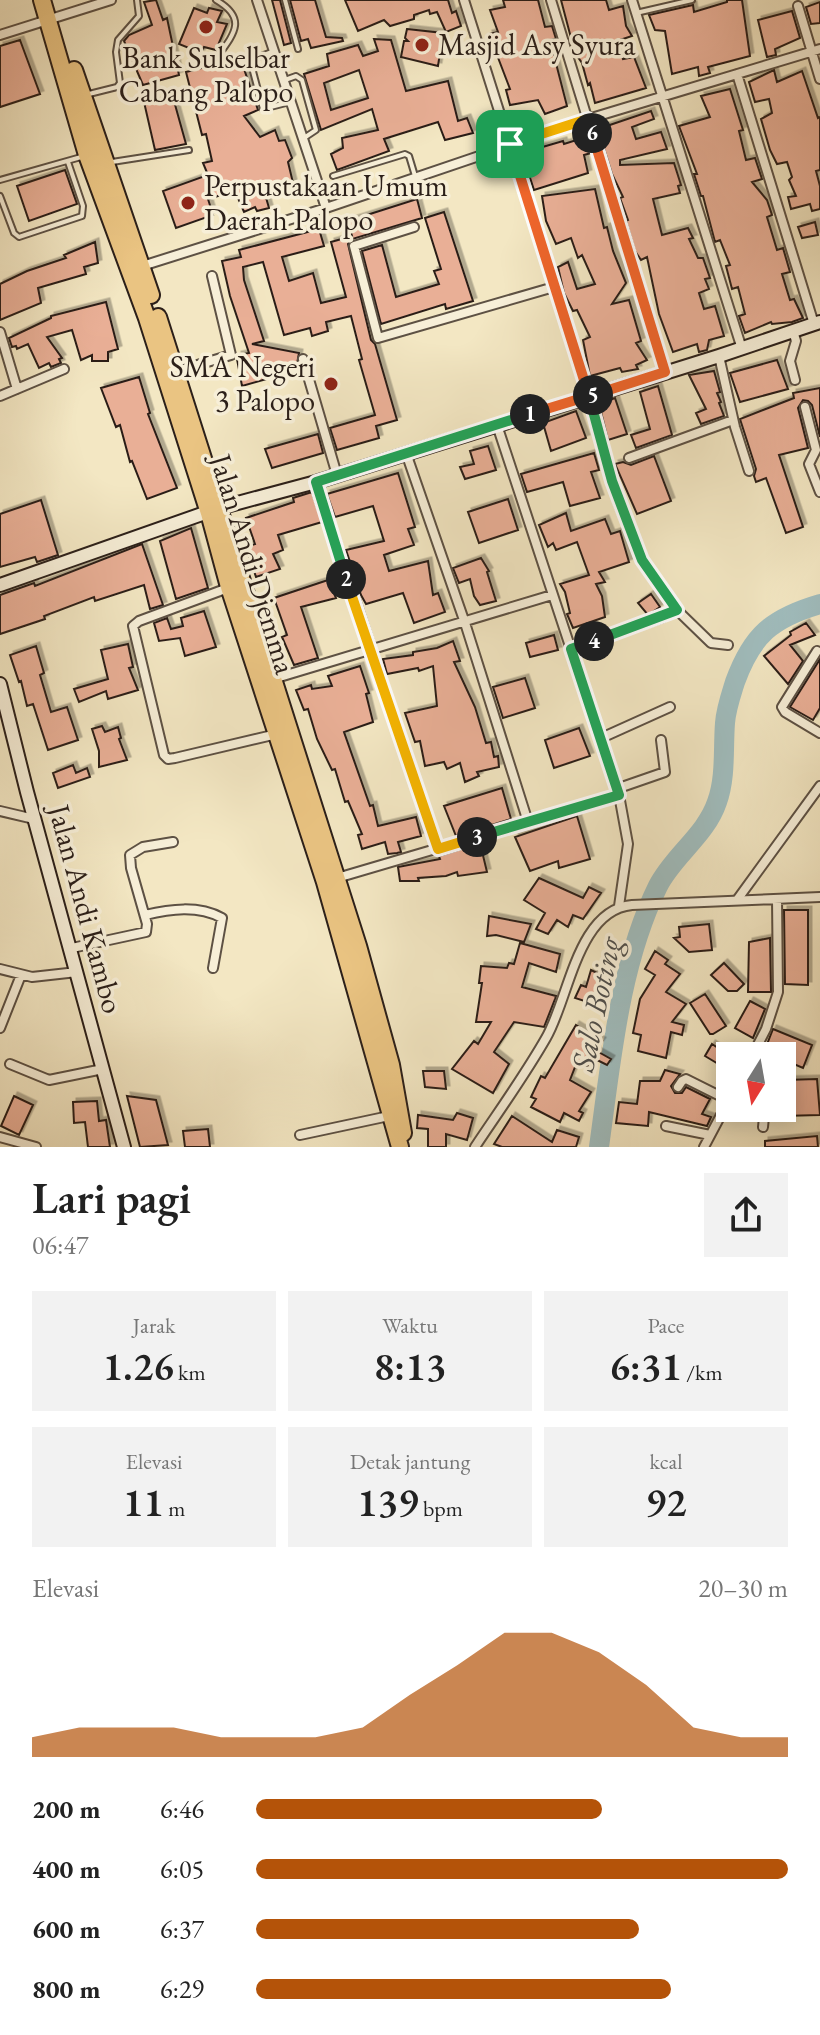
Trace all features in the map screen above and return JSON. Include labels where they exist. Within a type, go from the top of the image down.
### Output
[{"type":"highway","name":"Jalan Andi Djemma","points":[[42,0],[53,12],[105,163],[214,510],[273,679],[403,1129],[401,1147]]},
{"type":"highway","name":"Jalan Andi Djemma","points":[[53,12],[87,155],[177,371],[214,510],[229,587],[277,734],[330,880]]},
{"type":"highway","name":"Jalan Andi Djemma","points":[[385,1067],[389,1116],[401,1147]]},
{"type":"street","points":[[0,35],[53,12],[111,0]]},
{"type":"street","points":[[257,0],[326,208]]},
{"type":"street","points":[[464,0],[589,396],[612,481],[642,560],[677,610],[711,643],[728,645]]},
{"type":"street","points":[[551,0],[665,372]]},
{"type":"street","points":[[632,0],[742,349]]},
{"type":"street","points":[[798,6],[816,50],[820,79]]},
{"type":"street","points":[[136,268],[326,208],[510,144],[816,50]]},
{"type":"street","points":[[0,585],[214,510],[316,482],[817,323],[737,74]]},
{"type":"street","points":[[414,227],[354,246],[378,338],[554,287]]},
{"type":"street","points":[[177,371],[231,355],[212,276]]},
{"type":"street","points":[[793,331],[796,341],[790,361],[795,380]]},
{"type":"street","points":[[0,332],[4,358],[17,389]]},
{"type":"street","points":[[719,356],[733,420],[749,471]]},
{"type":"street","points":[[303,359],[337,475]]},
{"type":"street","points":[[0,396],[64,369]]},
{"type":"street","points":[[805,407],[816,450],[809,464],[820,492]]},
{"type":"street","points":[[629,458],[733,420]]},
{"type":"street","points":[[497,425],[617,792],[628,844],[619,906]]},
{"type":"street","points":[[406,453],[465,623],[528,822]]},
{"type":"street","points":[[316,482],[438,849]]},
{"type":"street","points":[[229,587],[133,626],[164,755],[168,759],[175,758],[277,734]]},
{"type":"street","points":[[273,679],[552,595]]},
{"type":"street","points":[[571,649],[677,610]]},
{"type":"street","points":[[817,651],[782,707],[785,712],[820,733]]},
{"type":"street","name":"Jalan Andi Kambo","points":[[0,684],[124,1147]]},
{"type":"street","points":[[599,739],[670,707]]},
{"type":"street","points":[[330,880],[528,822],[665,772],[661,740]]},
{"type":"street","points":[[737,900],[820,786]]},
{"type":"street","points":[[0,811],[34,819]]},
{"type":"street","points":[[72,948],[146,932],[145,915],[130,855],[143,847],[173,842]]},
{"type":"street","points":[[475,1147],[546,1039],[585,943],[605,915],[619,906],[820,897]]},
{"type":"street","points":[[759,1042],[778,992],[777,899]]},
{"type":"street","points":[[145,915],[176,909],[220,917],[223,921],[213,968]]},
{"type":"street","points":[[0,969],[32,977],[77,972]]},
{"type":"street","points":[[0,1028],[21,975]]},
{"type":"street","points":[[10,1064],[49,1080],[103,1069]]},
{"type":"street","points":[[678,1087],[686,1079],[716,1093]]},
{"type":"street","points":[[300,1135],[389,1116]]},
{"type":"street","points":[[704,1147],[717,1122]]},
{"type":"street","points":[[763,1127],[764,1122]]},
{"type":"street","points":[[666,1126],[710,1135]]},
{"type":"street","points":[[0,1137],[36,1147]]},
{"type":"lane","points":[[82,96],[119,85],[118,40],[139,16],[137,0]]},
{"type":"lane","points":[[216,0],[232,10],[235,19],[234,33],[218,56]]},
{"type":"lane","points":[[285,0],[298,49]]},
{"type":"lane","points":[[636,13],[692,0]]},
{"type":"lane","points":[[272,52],[250,60],[263,109],[290,102]]},
{"type":"lane","points":[[282,81],[296,76],[302,80],[316,130],[302,139]]},
{"type":"lane","points":[[105,163],[189,150]]},
{"type":"lane","points":[[333,176],[405,154],[409,156],[416,178]]},
{"type":"lane","points":[[0,180],[87,155]]},
{"type":"lane","points":[[0,196],[14,233],[19,237],[82,216],[83,206],[68,162]]},
{"type":"building","points":[[156,0],[163,20],[167,18],[179,75],[143,85],[124,41],[129,35],[152,25],[144,2]]},
{"type":"building","points":[[272,0],[280,0],[291,43],[284,45]]},
{"type":"building","points":[[290,0],[315,0],[326,37],[342,38],[343,41],[311,48],[308,39],[301,41]]},
{"type":"building","points":[[345,0],[448,0],[461,26],[446,32],[437,12],[430,14],[429,10],[414,15],[414,19],[390,26],[384,20],[358,31]]},
{"type":"building","points":[[503,0],[538,0],[545,27],[552,26],[556,39],[550,40],[567,106],[545,114],[538,100],[510,105],[506,90],[510,89],[489,34],[498,32],[490,10],[505,7]]},
{"type":"building","points":[[561,0],[606,0],[609,10],[623,6],[626,26],[632,36],[617,41],[623,59],[634,57],[646,88],[595,103],[582,63],[575,53]]},
{"type":"building","points":[[727,0],[742,0],[750,56],[708,67],[710,73],[699,76],[698,67],[672,74],[665,31],[655,30],[649,15],[693,5],[694,12]]},
{"type":"building","points":[[820,2],[820,23],[811,24],[806,7]]},
{"type":"building","name":"Bank Sulselbar Cabang Palopo","points":[[194,8],[207,13],[209,8],[222,11],[217,22],[227,24],[216,50],[204,47],[201,53],[179,44]]},
{"type":"building","points":[[792,11],[800,38],[775,49],[776,55],[767,57],[758,20]]},
{"type":"building","name":"Masjid Asy Syura","points":[[407,29],[443,33],[438,66],[401,57],[404,41],[408,41],[405,38]]},
{"type":"building","points":[[374,39],[391,40],[406,91],[448,81],[458,121],[467,118],[473,133],[445,140],[438,122],[384,139],[389,151],[337,170],[331,154],[343,148],[342,138],[378,130],[372,109],[321,130],[304,74],[329,66],[327,54],[358,45],[363,56],[378,51]],"holes":[[[359,70],[368,98],[331,110],[324,83]]]},
{"type":"building","points":[[20,40],[40,94],[0,107],[0,46]]},
{"type":"building","points":[[225,62],[225,66],[242,63],[258,110],[244,116],[260,137],[275,130],[279,141],[285,140],[292,158],[288,162],[294,187],[265,194],[269,208],[257,211],[255,207],[244,212],[235,191],[208,199],[213,215],[176,228],[163,191],[208,175],[203,163],[212,161],[186,72]]},
{"type":"building","points":[[774,70],[777,82],[802,71],[820,117],[820,170],[816,171],[820,186],[820,209],[812,211],[810,204],[791,209],[788,197],[796,196],[789,180],[792,177],[787,162],[777,164],[770,150],[761,119],[772,113],[769,99],[755,102],[749,82]]},
{"type":"building","points":[[730,89],[743,130],[739,131],[746,160],[755,158],[762,179],[752,182],[767,200],[772,215],[767,217],[777,250],[783,248],[790,272],[782,274],[790,300],[794,299],[803,318],[792,322],[771,322],[745,333],[739,316],[745,314],[738,287],[732,289],[726,266],[730,265],[720,240],[715,242],[694,174],[697,174],[679,126],[710,117],[701,96]]},
{"type":"building","points":[[174,101],[186,144],[155,150],[144,102]]},
{"type":"building","points":[[651,111],[654,119],[632,127],[636,139],[661,132],[667,149],[620,160],[620,165],[674,163],[681,185],[678,186],[680,193],[653,199],[662,235],[688,228],[693,238],[689,239],[698,258],[703,258],[710,278],[705,279],[709,289],[699,293],[704,309],[715,306],[724,336],[709,340],[707,350],[699,352],[697,344],[673,352],[659,314],[647,257],[641,260],[635,251],[620,198],[623,197],[598,129]]},
{"type":"building","points":[[586,137],[591,153],[584,155],[588,173],[534,190],[522,153]]},
{"type":"building","points":[[65,170],[77,204],[29,221],[17,186]]},
{"type":"building","points":[[595,189],[604,228],[607,227],[626,283],[612,304],[629,300],[641,341],[636,343],[647,360],[636,365],[638,369],[622,372],[620,368],[590,376],[583,340],[590,337],[577,310],[573,311],[564,293],[558,267],[568,262],[577,289],[595,284],[582,255],[578,258],[571,238],[556,244],[546,221],[542,196]]},
{"type":"building","points":[[417,199],[422,218],[352,239],[348,244],[371,340],[375,344],[397,420],[376,426],[379,438],[337,450],[330,428],[375,415],[359,360],[362,359],[351,316],[326,322],[328,331],[312,336],[310,328],[284,335],[263,262],[243,267],[244,280],[264,341],[252,344],[299,353],[295,375],[268,370],[270,378],[242,386],[237,359],[238,355],[249,353],[222,261],[241,257],[239,250],[319,229],[324,246],[282,257],[289,281],[313,273],[321,303],[346,297],[331,242],[352,236],[348,221]]},
{"type":"building","points":[[444,212],[473,301],[446,309],[445,304],[381,324],[362,251],[382,245],[396,297],[439,284],[434,271],[441,269],[425,218]]},
{"type":"building","points":[[815,222],[818,235],[802,238],[798,227]]},
{"type":"building","points":[[95,242],[98,263],[84,267],[86,274],[38,288],[41,303],[0,320],[0,284],[66,258],[64,255]]},
{"type":"building","points":[[106,302],[118,349],[108,352],[108,361],[92,361],[92,355],[81,360],[72,330],[47,337],[62,358],[59,359],[61,363],[51,367],[49,363],[39,368],[28,344],[17,349],[16,346],[12,347],[9,338],[51,316]]},
{"type":"building","points":[[777,360],[788,389],[740,402],[730,373]]},
{"type":"building","points":[[714,371],[724,416],[701,424],[696,413],[706,409],[689,375]]},
{"type":"building","points":[[139,377],[148,414],[177,488],[147,499],[130,462],[120,425],[116,427],[101,388]]},
{"type":"building","points":[[658,386],[672,435],[636,448],[631,435],[650,429],[640,392]]},
{"type":"building","points":[[820,388],[820,437],[812,405],[803,400],[798,408],[808,448],[779,455],[803,527],[786,533],[766,478],[756,482],[756,469],[740,419],[794,398],[793,393]]},
{"type":"building","points":[[615,398],[627,434],[608,440],[599,404]]},
{"type":"building","points":[[576,411],[586,438],[551,451],[543,423]]},
{"type":"building","points":[[318,434],[323,453],[272,468],[265,449]]},
{"type":"building","points":[[488,446],[496,470],[465,479],[460,467],[474,464],[470,451]]},
{"type":"building","points":[[594,453],[599,470],[591,472],[600,498],[570,506],[563,482],[527,492],[521,474]]},
{"type":"building","points":[[654,456],[671,501],[637,514],[615,464],[623,462],[631,465]]},
{"type":"building","points":[[398,473],[415,527],[408,529],[414,545],[384,555],[389,571],[428,561],[433,595],[438,593],[445,612],[414,623],[403,593],[366,604],[361,595],[346,550],[384,541],[373,506],[335,517],[327,494]]},
{"type":"building","points":[[312,492],[322,522],[278,535],[283,550],[273,554],[280,569],[256,577],[246,547],[255,544],[246,518],[294,502],[293,498]]},
{"type":"building","points":[[508,499],[518,530],[479,543],[468,512]]},
{"type":"building","points":[[41,500],[58,555],[37,562],[35,557],[0,567],[0,514]]},
{"type":"building","points":[[566,513],[571,531],[605,519],[611,534],[620,531],[629,562],[599,572],[605,582],[596,584],[602,596],[605,617],[573,628],[567,614],[570,613],[565,592],[560,584],[589,575],[577,542],[556,550],[553,543],[548,547],[539,525]]},
{"type":"building","points":[[191,528],[208,588],[176,599],[160,541]]},
{"type":"building","points":[[142,544],[163,605],[150,609],[144,585],[95,601],[94,597],[44,616],[45,619],[0,634],[0,595],[34,583],[35,586]]},
{"type":"building","points":[[481,558],[489,571],[496,601],[480,605],[470,579],[459,583],[453,568]]},
{"type":"building","points":[[328,580],[336,598],[301,607],[318,658],[294,665],[282,637],[287,635],[274,598]]},
{"type":"building","points":[[651,594],[660,607],[648,615],[638,603]]},
{"type":"building","points":[[204,611],[216,647],[185,656],[180,638],[159,641],[154,623],[167,618],[171,629],[183,626],[181,618]]},
{"type":"building","points":[[806,623],[815,635],[790,645],[803,661],[788,684],[764,656],[791,635],[790,632]]},
{"type":"building","points":[[554,635],[558,650],[530,657],[526,643]]},
{"type":"building","points":[[453,641],[460,661],[454,662],[475,707],[486,743],[491,742],[494,757],[498,756],[499,767],[477,772],[479,776],[465,782],[460,763],[447,769],[444,762],[425,766],[420,741],[415,742],[405,713],[437,706],[433,666],[419,671],[418,668],[387,674],[383,659],[413,655],[413,652],[437,648]]},
{"type":"building","points":[[128,644],[133,667],[129,668],[138,690],[108,699],[106,691],[79,702],[74,689],[108,679],[101,650]]},
{"type":"building","points":[[36,646],[44,673],[40,675],[51,712],[67,707],[78,740],[48,750],[33,704],[27,706],[10,655]]},
{"type":"building","points":[[820,659],[820,708],[813,720],[790,707]]},
{"type":"building","points":[[360,666],[369,693],[366,694],[373,722],[344,732],[370,806],[373,805],[378,826],[416,817],[421,836],[398,842],[401,852],[397,853],[388,854],[385,842],[362,849],[358,835],[362,834],[348,801],[345,802],[335,769],[332,770],[317,739],[308,709],[304,710],[296,690],[311,685],[312,689],[332,686],[328,676]]},
{"type":"building","points":[[525,678],[535,708],[503,718],[493,687]]},
{"type":"building","points":[[102,726],[105,732],[118,727],[127,760],[99,767],[99,751],[92,729]]},
{"type":"building","points":[[579,728],[590,756],[554,768],[545,740]]},
{"type":"building","points":[[73,765],[76,773],[87,768],[90,777],[58,788],[53,773]]},
{"type":"building","points":[[502,788],[511,819],[456,836],[444,806]]},
{"type":"building","points":[[577,816],[590,859],[559,868],[558,861],[530,871],[515,837]]},
{"type":"building","points":[[480,843],[487,872],[458,876],[457,872],[418,878],[419,881],[400,881],[398,867],[440,859],[439,856]]},
{"type":"building","points":[[539,878],[583,898],[589,887],[601,893],[583,919],[573,915],[568,927],[557,920],[548,934],[536,929],[545,913],[524,900]]},
{"type":"building","points":[[784,910],[808,910],[808,985],[785,984]]},
{"type":"building","points":[[489,916],[531,924],[524,942],[496,935],[487,936]]},
{"type":"building","points":[[709,924],[712,950],[689,952],[674,938],[680,937],[679,927]]},
{"type":"building","points":[[770,938],[771,992],[748,992],[749,942]]},
{"type":"building","points":[[520,943],[560,954],[556,972],[529,963],[522,987],[556,996],[544,1027],[514,1022],[494,1052],[509,1064],[493,1093],[452,1069],[474,1041],[478,1044],[491,1022],[476,1022],[482,983],[479,983],[481,966],[507,968],[509,963],[514,964]]},
{"type":"building","points":[[655,951],[668,960],[665,964],[680,974],[666,992],[686,1004],[672,1022],[684,1025],[682,1035],[671,1032],[666,1058],[638,1051],[641,1035],[633,1033],[640,999],[655,975],[645,969]]},
{"type":"building","points":[[724,963],[744,984],[737,991],[728,991],[711,975]]},
{"type":"building","points":[[591,970],[609,979],[597,1005],[575,998],[581,985],[586,987]]},
{"type":"building","points":[[705,994],[726,1026],[713,1034],[710,1034],[690,1003]]},
{"type":"building","points":[[750,1001],[765,1009],[753,1038],[735,1028]]},
{"type":"building","points":[[576,1025],[602,1041],[595,1050],[611,1059],[607,1065],[591,1057],[587,1067],[577,1062],[570,1080],[591,1092],[579,1111],[583,1113],[579,1121],[564,1113],[560,1122],[531,1107],[536,1099],[531,1097],[541,1076],[545,1078]]},
{"type":"building","points":[[773,1029],[812,1045],[803,1068],[796,1065],[796,1042],[768,1042]]},
{"type":"building","points":[[712,1044],[716,1047],[716,1063],[705,1056]]},
{"type":"building","points":[[665,1070],[680,1074],[671,1086],[675,1093],[682,1093],[686,1087],[710,1099],[702,1114],[711,1117],[707,1126],[649,1112],[648,1126],[616,1123],[619,1102],[637,1104],[640,1081],[660,1081]]},
{"type":"building","points":[[423,1071],[444,1071],[446,1089],[425,1087]]},
{"type":"building","points":[[817,1079],[820,1115],[796,1116],[796,1080]]},
{"type":"building","points":[[14,1096],[33,1105],[19,1135],[1,1126]]},
{"type":"building","points":[[127,1096],[156,1100],[168,1145],[140,1147]]},
{"type":"building","points":[[97,1101],[99,1121],[106,1120],[110,1147],[88,1147],[85,1122],[74,1123],[73,1102]]},
{"type":"building","points":[[457,1113],[473,1118],[467,1140],[446,1134],[446,1147],[428,1147],[428,1129],[417,1128],[418,1115],[453,1120]]},
{"type":"building","points":[[512,1116],[552,1142],[557,1130],[579,1137],[576,1147],[502,1147],[494,1144]]},
{"type":"building","points":[[208,1129],[210,1147],[185,1147],[183,1131]]},
{"type":"building","points":[[817,1136],[818,1147],[765,1147],[765,1141]]},
{"type":"waterway","name":"Salo Boting","points":[[599,1147],[618,1014],[634,948],[664,875],[705,825],[717,802],[723,773],[726,713],[735,682],[749,652],[766,631],[789,615],[820,604]]},
{"type":"place","name":"Bank Sulselbar Cabang Palopo","points":[[206,27]]},
{"type":"place","name":"Masjid Asy Syura","points":[[422,45]]},
{"type":"place","name":"Perpustakaan Umum Daerah Palopo","points":[[188,203]]},
{"type":"place","name":"SMA Negeri 3 Palopo","points":[[331,384]]},
{"type":"route","points":[[510,144],[588,119],[665,372],[589,396],[619,504],[642,560],[677,610],[571,649],[619,795],[438,849],[316,482],[589,396],[510,144]]}]
